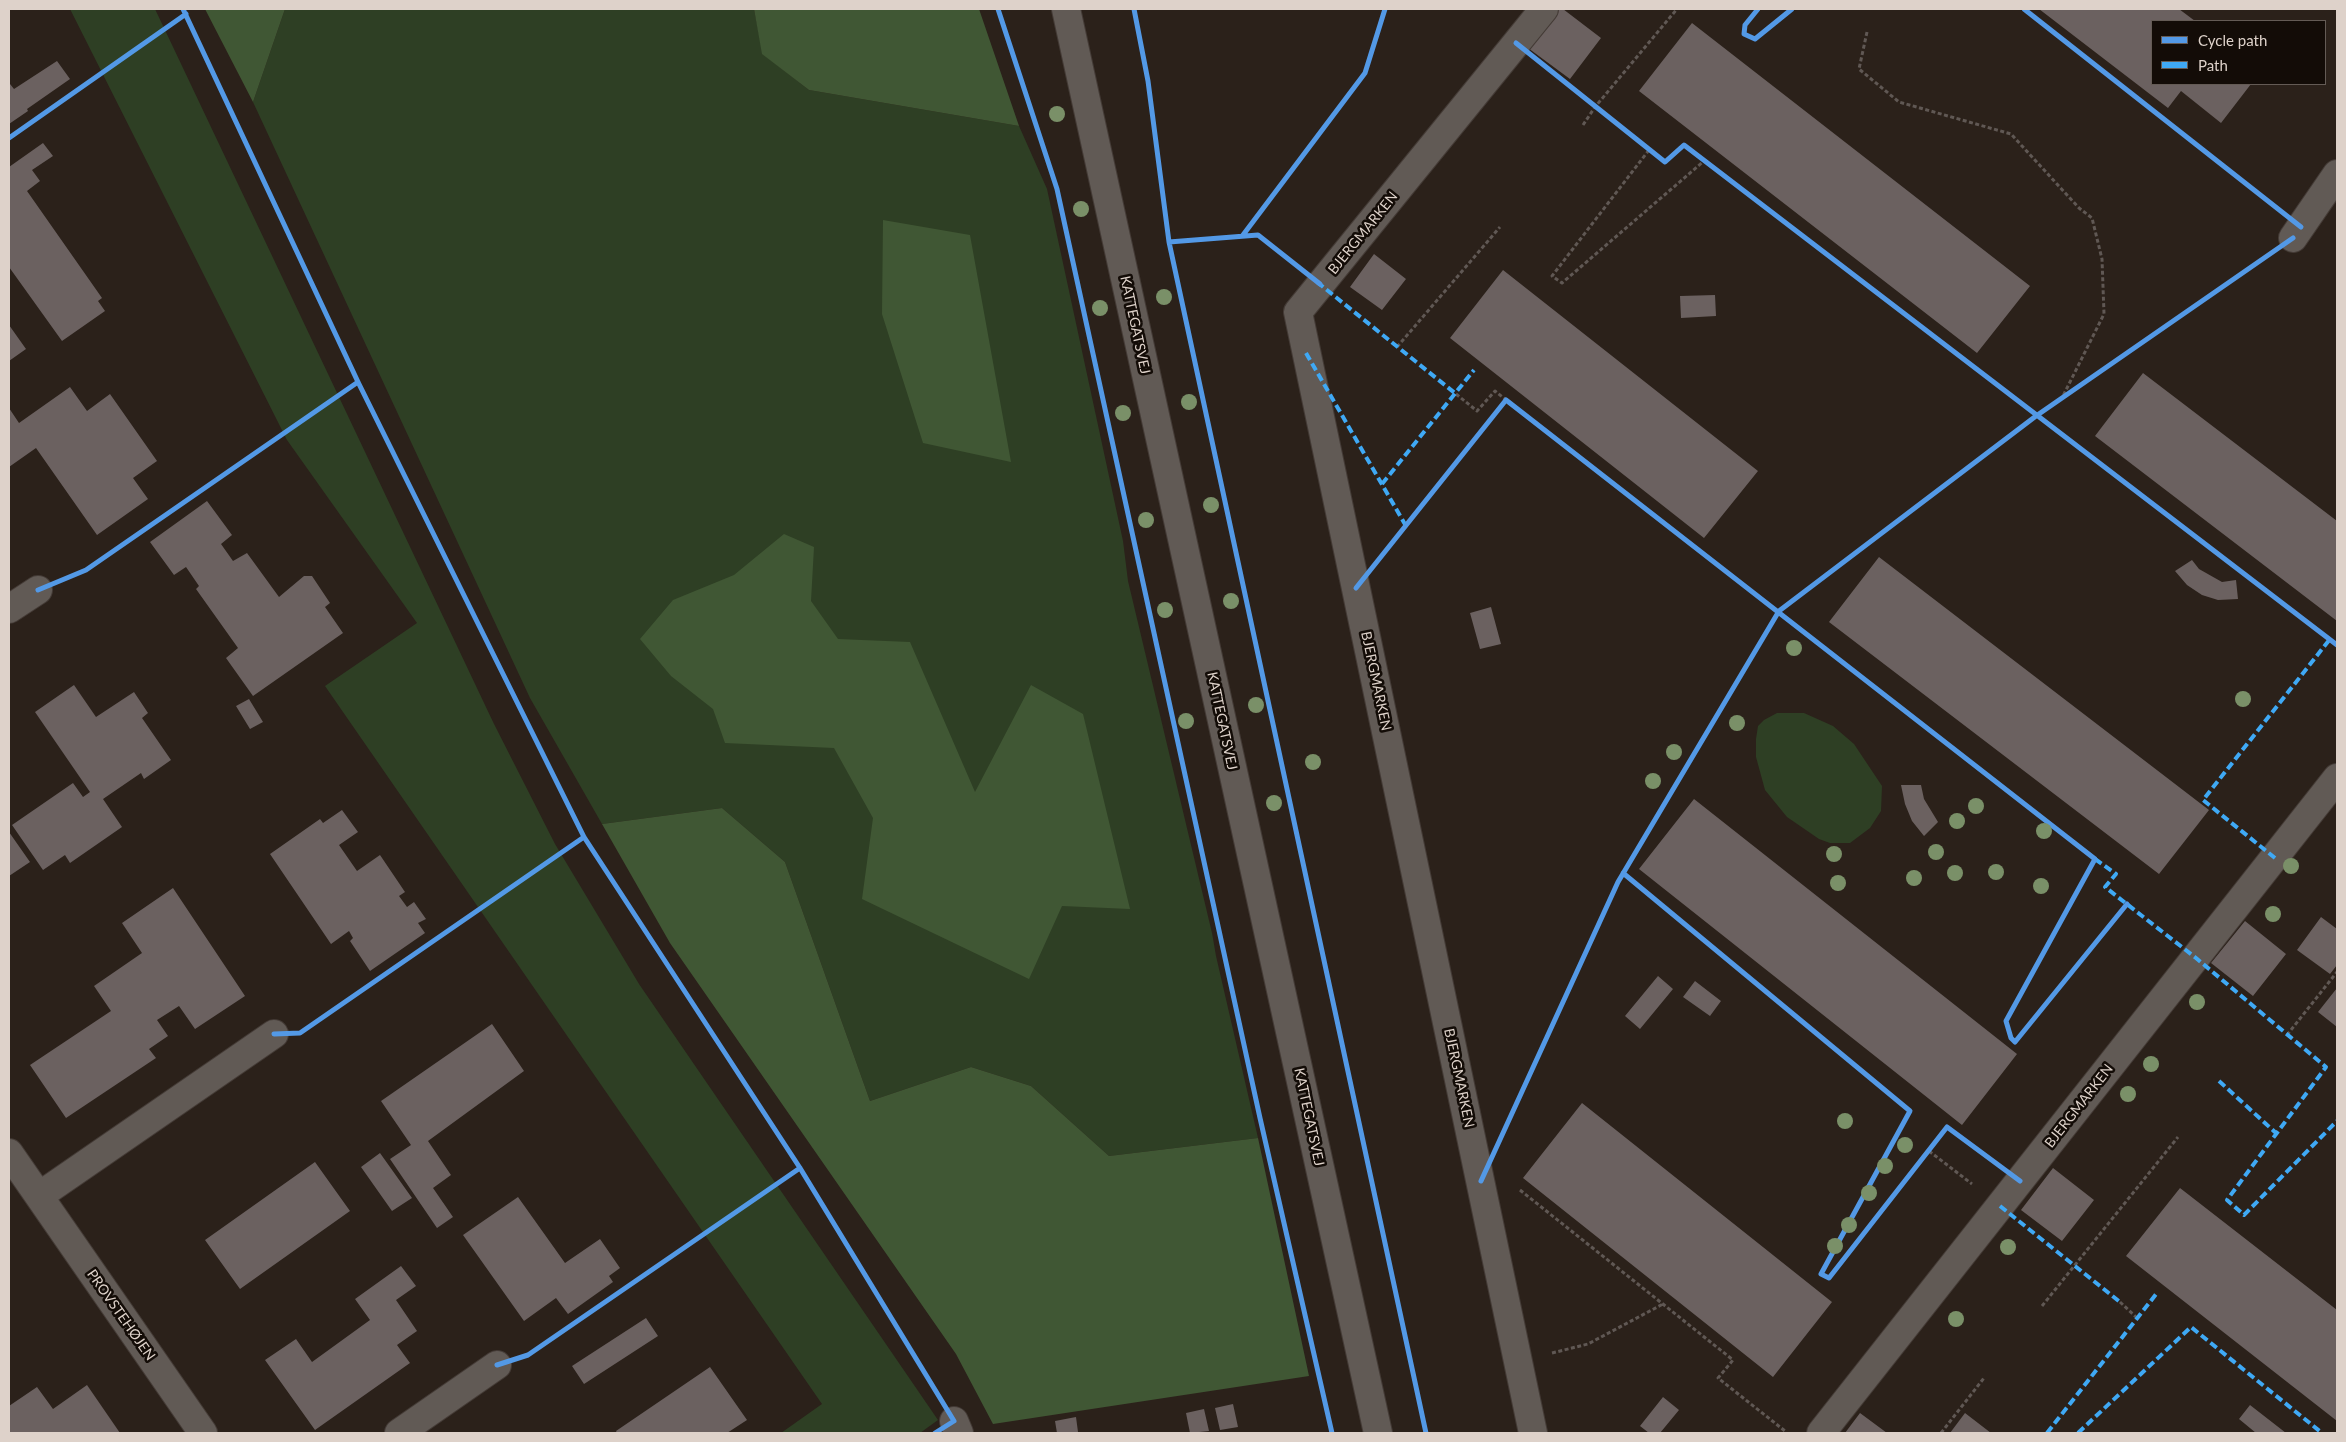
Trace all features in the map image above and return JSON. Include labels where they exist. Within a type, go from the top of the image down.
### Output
[{"type":"street","name":"KATTEGATSVEJ","points":[[1066,9],[1378,1433]]},
{"type":"street","name":"BJERGMARKEN","points":[[1533,1433],[1298,312],[1544,9]]},
{"type":"street","points":[[2293,238],[2337,174]]},
{"type":"street","points":[[9,609],[38,590]]},
{"type":"street","name":"BJERGMARKEN","points":[[1820,1433],[2337,778]]},
{"type":"street","points":[[39,1196],[274,1034]]},
{"type":"street","name":"PROVSTEHØJEN","points":[[9,1152],[203,1433]]},
{"type":"street","points":[[399,1433],[497,1365]]},
{"type":"path","points":[[1584,125],[1596,106],[1677,9]]},
{"type":"path","points":[[1867,32],[1859,69],[1899,102],[2011,134],[2079,208],[2092,218],[2102,259],[2104,314],[2062,398]]},
{"type":"path","points":[[1649,150],[1552,276],[1562,282],[1704,161]]},
{"type":"path","points":[[1398,347],[1500,227]]},
{"type":"path","points":[[1456,394],[1477,411],[1495,390],[1506,400]]},
{"type":"path","points":[[2287,1035],[2337,972]]},
{"type":"path","points":[[2042,1306],[2178,1137]]},
{"type":"path","points":[[1929,1151],[2000,1206]]},
{"type":"path","points":[[1481,1181],[1513,1184],[1733,1360],[1718,1378],[1788,1433]]},
{"type":"path","points":[[2120,1302],[2137,1318]]},
{"type":"path","points":[[1518,1362],[1588,1344],[1663,1304]]},
{"type":"path","points":[[1941,1433],[1984,1378]]},
{"type":"green space","points":[[70,9],[155,9],[494,724],[555,844],[639,984],[938,1420],[920,1433],[781,1433],[822,1404],[325,686],[417,623],[287,440]]},
{"type":"green space","points":[[205,9],[285,9],[253,102]]},
{"type":"green space","points":[[285,9],[754,9],[763,54],[809,90],[1019,126],[1047,189],[1123,541],[1128,581],[1212,933],[1258,1138],[1109,1156],[1031,1086],[971,1067],[870,1101],[785,862],[722,808],[602,824],[530,698],[253,102]]},
{"type":"green space","points":[[754,9],[979,9],[1019,126],[809,90],[762,54]]},
{"type":"green space","points":[[883,220],[970,235],[1011,462],[923,443],[882,314]]},
{"type":"green space","points":[[784,534],[814,547],[811,601],[838,639],[910,642],[975,792],[1031,685],[1083,714],[1130,909],[1062,906],[1029,979],[862,899],[873,818],[834,748],[725,743],[713,709],[671,676],[640,639],[673,600],[734,575]]},
{"type":"green space","points":[[1777,713],[1804,713],[1833,726],[1854,744],[1882,786],[1881,811],[1870,828],[1850,843],[1830,843],[1819,839],[1787,817],[1765,790],[1756,757],[1758,726],[1764,720]]},
{"type":"green space","points":[[722,808],[785,862],[870,1101],[971,1067],[1031,1086],[1109,1156],[1258,1138],[1309,1376],[993,1424],[956,1354],[670,943],[602,824]]},
{"type":"building","points":[[1558,9],[1563,9],[1601,38],[1570,79],[1528,48]]},
{"type":"building","points":[[2039,9],[2179,9],[2194,20],[2151,20],[2151,85],[2250,85],[2221,123],[2181,91],[2168,108]]},
{"type":"building","points":[[1692,23],[2030,286],[1977,353],[1639,91]]},
{"type":"building","points":[[57,61],[70,79],[9,124],[9,85],[14,89]]},
{"type":"building","points":[[43,143],[53,156],[32,170],[40,181],[27,191],[102,298],[98,301],[105,311],[62,341],[9,267],[9,167]]},
{"type":"building","points":[[1374,254],[1406,279],[1382,310],[1350,287]]},
{"type":"building","points":[[1503,270],[1758,471],[1704,538],[1450,338]]},
{"type":"building","points":[[1715,295],[1716,316],[1681,318],[1680,296]]},
{"type":"building","points":[[9,325],[26,349],[9,361]]},
{"type":"building","points":[[2143,373],[2337,521],[2337,621],[2095,436]]},
{"type":"building","points":[[70,387],[87,411],[110,394],[157,461],[133,478],[148,499],[97,535],[36,448],[9,467],[9,408],[19,423]]},
{"type":"building","points":[[207,501],[232,535],[221,544],[233,561],[247,553],[279,597],[304,576],[312,576],[330,603],[325,607],[343,633],[253,696],[226,658],[238,648],[196,589],[199,586],[186,567],[174,575],[150,542]]},
{"type":"building","points":[[1879,557],[2209,810],[2159,874],[1829,622]]},
{"type":"building","points":[[2192,560],[2199,569],[2222,582],[2236,580],[2238,599],[2218,600],[2202,595],[2187,585],[2175,571]]},
{"type":"building","points":[[1491,607],[1501,644],[1480,649],[1470,613]]},
{"type":"building","points":[[74,685],[96,717],[134,692],[148,713],[142,718],[171,760],[144,779],[141,773],[103,799],[122,827],[70,863],[65,855],[43,870],[12,825],[73,783],[83,797],[90,792],[35,712]]},
{"type":"building","points":[[249,699],[263,722],[250,729],[236,706]]},
{"type":"building","points":[[1901,785],[1921,785],[1924,799],[1938,822],[1924,836],[1912,821],[1905,804]]},
{"type":"building","points":[[1694,799],[2017,1054],[1962,1125],[1639,869]]},
{"type":"building","points":[[342,810],[358,832],[339,845],[357,871],[380,855],[405,892],[399,896],[407,907],[414,902],[426,919],[418,923],[425,933],[370,971],[350,941],[353,938],[349,931],[331,944],[270,854],[320,819],[323,823]]},
{"type":"building","points":[[9,832],[30,862],[9,876]]},
{"type":"building","points":[[173,888],[245,996],[195,1029],[179,1006],[157,1020],[168,1036],[149,1049],[156,1058],[66,1118],[30,1065],[111,1011],[94,986],[142,953],[122,923]]},
{"type":"building","points":[[2321,917],[2337,929],[2337,965],[2330,974],[2297,950]]},
{"type":"building","points":[[2245,921],[2286,954],[2253,996],[2211,963]]},
{"type":"building","points":[[1658,976],[1673,989],[1640,1029],[1625,1016]]},
{"type":"building","points":[[1695,981],[1721,1001],[1710,1016],[1683,997]]},
{"type":"building","points":[[2337,988],[2337,1027],[2318,1012]]},
{"type":"building","points":[[492,1024],[524,1071],[428,1141],[451,1175],[433,1188],[453,1217],[437,1228],[390,1159],[411,1145],[381,1101]]},
{"type":"building","points":[[1582,1103],[1832,1302],[1773,1377],[1523,1178]]},
{"type":"building","points":[[380,1153],[412,1198],[392,1211],[361,1167]]},
{"type":"building","points":[[315,1162],[350,1211],[240,1289],[205,1240]]},
{"type":"building","points":[[2053,1168],[2094,1200],[2062,1241],[2021,1210]]},
{"type":"building","points":[[2180,1188],[2337,1310],[2337,1421],[2126,1256]]},
{"type":"building","points":[[518,1197],[565,1263],[600,1239],[620,1268],[609,1276],[613,1282],[568,1314],[556,1298],[524,1321],[463,1235]]},
{"type":"building","points":[[401,1266],[416,1286],[396,1300],[417,1331],[397,1345],[410,1363],[315,1430],[265,1360],[296,1339],[312,1362],[370,1320],[355,1299]]},
{"type":"building","points":[[646,1318],[658,1336],[584,1384],[572,1366]]},
{"type":"building","points":[[710,1367],[747,1420],[727,1433],[617,1433],[616,1431]]},
{"type":"building","points":[[87,1385],[120,1433],[9,1433],[9,1406],[37,1387],[53,1409]]},
{"type":"building","points":[[1663,1397],[1679,1410],[1660,1433],[1649,1433],[1640,1426]]},
{"type":"building","points":[[1233,1404],[1238,1427],[1220,1430],[1215,1408]]},
{"type":"building","points":[[2250,1405],[2286,1433],[2256,1433],[2239,1419]]},
{"type":"building","points":[[1204,1409],[1209,1431],[1190,1433],[1186,1413]]},
{"type":"building","points":[[1860,1413],[1887,1433],[1845,1433]]},
{"type":"building","points":[[1965,1413],[1991,1433],[1950,1433]]},
{"type":"building","points":[[1076,1417],[1078,1432],[1057,1433],[1055,1421]]},
{"type":"marked path","points":[[1317,282],[1456,394]]},
{"type":"marked path","points":[[1306,353],[1406,526]]},
{"type":"marked path","points":[[1382,484],[1474,370]]},
{"type":"marked path","points":[[2275,858],[2203,800],[2330,639]]},
{"type":"marked path","points":[[2095,859],[2116,874],[2105,887],[2196,958],[2326,1067],[2227,1200],[2244,1215],[2337,1121]]},
{"type":"marked path","points":[[2219,1081],[2277,1134]]},
{"type":"marked path","points":[[2000,1206],[2120,1302]]},
{"type":"marked path","points":[[2047,1433],[2157,1293]]},
{"type":"marked path","points":[[2078,1433],[2191,1327],[2322,1433]]},
{"type":"cycle path","points":[[183,9],[358,382],[584,837],[800,1168],[954,1421],[935,1433]]},
{"type":"cycle path","points":[[998,9],[1057,189],[1260,1118],[1332,1433]]},
{"type":"cycle path","points":[[1134,9],[1148,81],[1169,242],[1426,1433]]},
{"type":"cycle path","points":[[1243,235],[1365,73],[1385,9]]},
{"type":"cycle path","points":[[1758,9],[1745,25],[1744,34],[1755,39],[1792,9]]},
{"type":"cycle path","points":[[2024,9],[2301,227]]},
{"type":"cycle path","points":[[9,138],[186,14]]},
{"type":"cycle path","points":[[1516,43],[1665,162],[1684,145],[2337,645]]},
{"type":"cycle path","points":[[1169,242],[1258,235],[1320,284]]},
{"type":"cycle path","points":[[1481,1181],[1618,882],[1779,611],[2036,416],[2293,238]]},
{"type":"cycle path","points":[[38,590],[86,570],[358,382]]},
{"type":"cycle path","points":[[1356,588],[1506,400],[2095,859],[2006,1021],[2011,1038],[2015,1042],[2127,904]]},
{"type":"cycle path","points":[[274,1034],[300,1033],[584,837]]},
{"type":"cycle path","points":[[1623,873],[1910,1111],[1821,1274],[1829,1278],[1947,1127],[2020,1181]]},
{"type":"cycle path","points":[[497,1365],[528,1355],[800,1168]]}]
